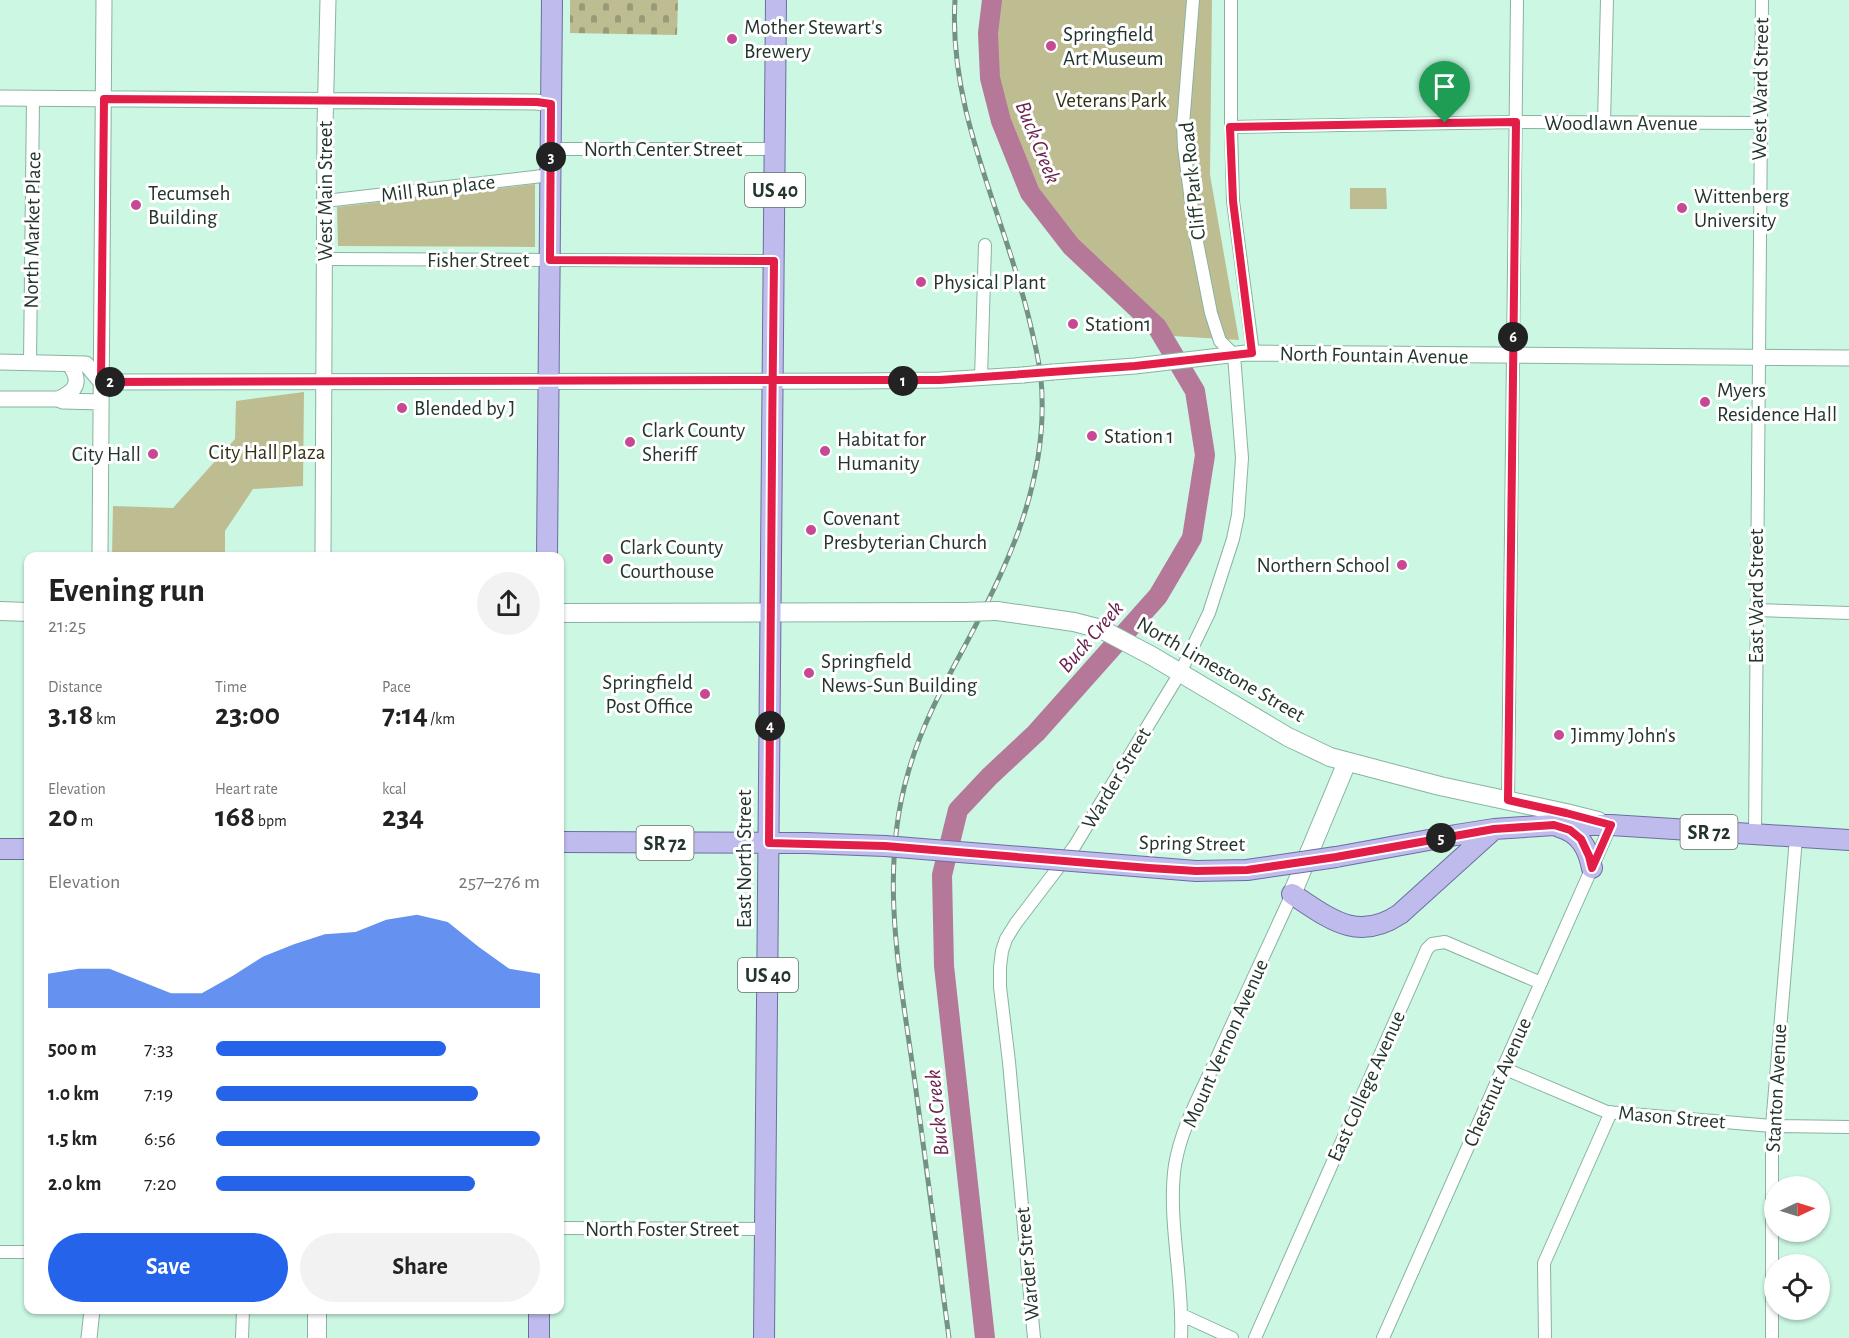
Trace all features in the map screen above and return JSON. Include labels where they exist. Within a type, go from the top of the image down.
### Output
[{"type":"main road","points":[[547,552],[552,0]]},
{"type":"main road","name":"US 40","points":[[773,380],[776,0]]},
{"type":"main road","name":"East North Street","points":[[764,1338],[773,380]]},
{"type":"main road","points":[[0,611],[24,612]]},
{"type":"main road","name":"North Limestone Street","points":[[564,613],[997,611],[1077,622],[1101,629],[1152,656],[1288,737],[1330,757],[1347,762],[1611,825],[1849,840]]},
{"type":"main road","name":"Mount Vernon Avenue","points":[[1292,894],[1347,762]]},
{"type":"main road","points":[[1554,825],[1570,830],[1581,839],[1592,868]]},
{"type":"main road","name":"Spring Street","points":[[769,843],[885,846],[1196,871],[1247,870],[1494,829],[1554,825],[1611,825]]},
{"type":"main road","points":[[1292,894],[1341,924],[1365,928],[1377,926],[1400,914],[1494,829]]},
{"type":"main road","name":"SR 72","points":[[564,842],[769,843]]},
{"type":"main road","points":[[0,849],[24,849]]},
{"type":"main road","points":[[317,1314],[317,1338]]},
{"type":"main road","points":[[539,1314],[539,1338]]},
{"type":"street","points":[[100,552],[104,0]]},
{"type":"street","name":"West Main Street","points":[[323,552],[328,0]]},
{"type":"street","name":"Cliff Park Road","points":[[1193,0],[1184,125],[1185,157],[1195,232],[1211,313],[1220,340],[1234,355]]},
{"type":"street","points":[[1232,0],[1230,127],[1233,201],[1252,353]]},
{"type":"street","points":[[1508,800],[1517,0]]},
{"type":"street","points":[[1604,122],[1607,0]]},
{"type":"street","name":"West Ward Street","points":[[1757,357],[1762,0]]},
{"type":"street","points":[[0,98],[537,102],[551,104]]},
{"type":"street","name":"North Market Place","points":[[30,362],[33,99]]},
{"type":"street","name":"Woodlawn Avenue","points":[[1230,127],[1516,122],[1760,123]]},
{"type":"street","name":"North Center Street","points":[[551,150],[775,149]]},
{"type":"street","name":"Mill Run place","points":[[325,201],[551,175]]},
{"type":"street","points":[[981,378],[985,244]]},
{"type":"street","name":"Fisher Street","points":[[325,259],[774,261]]},
{"type":"street","name":"North Fountain Avenue","points":[[101,382],[940,380],[1135,366],[1252,353],[1849,358]]},
{"type":"street","name":"Warder Street","points":[[1034,1338],[1000,987],[1002,951],[1016,923],[1074,848],[1180,673],[1209,612],[1233,539],[1238,515],[1242,458],[1234,355]]},
{"type":"street","name":"East Ward Street","points":[[1755,835],[1757,357]]},
{"type":"street","points":[[0,362],[86,364],[101,382]]},
{"type":"street","points":[[57,399],[74,388],[76,380],[69,364]]},
{"type":"street","points":[[0,399],[101,402]]},
{"type":"street","points":[[1756,610],[1849,613]]},
{"type":"street","name":"Chestnut Avenue","points":[[1383,1338],[1611,825]]},
{"type":"street","name":"Stanton Avenue","points":[[1772,1338],[1772,1126],[1796,838]]},
{"type":"street","name":"Mount Vernon Avenue","points":[[1181,1338],[1182,1315],[1174,1180],[1181,1142],[1194,1108],[1292,894]]},
{"type":"street","name":"East College Avenue","points":[[1255,1338],[1427,949],[1432,944],[1445,942],[1541,983]]},
{"type":"street","name":"Mason Street","points":[[1503,1068],[1611,1112],[1772,1126],[1849,1127]]},
{"type":"street","points":[[1545,1338],[1544,1263],[1611,1112]]},
{"type":"street","name":"North Foster Street","points":[[564,1228],[765,1229]]},
{"type":"street","points":[[0,1252],[24,1252]]},
{"type":"street","points":[[89,1338],[92,1314]]},
{"type":"street","points":[[242,1338],[243,1314]]},
{"type":"street","points":[[1182,1315],[1232,1338]]},
{"type":"green space","points":[[570,0],[678,0],[677,35],[570,33]]},
{"type":"green space","name":"Veterans Park","points":[[1001,0],[1212,0],[1210,175],[1239,340],[1172,336],[1153,311],[1077,239],[1038,192],[1006,110],[997,68],[998,14]]},
{"type":"green space","points":[[535,184],[535,247],[338,246],[337,207]]},
{"type":"green space","points":[[1350,188],[1386,188],[1387,209],[1350,209]]},
{"type":"green space","name":"City Hall Plaza","points":[[304,392],[303,486],[253,489],[225,531],[225,552],[112,552],[113,506],[173,508],[235,439],[236,401]]},
{"type":"waterway","name":"Buck Creek","points":[[985,1338],[944,966],[942,875],[958,810],[1036,733],[1158,596],[1192,538],[1205,455],[1195,391],[1157,327],[1071,246],[1030,193],[1001,121],[990,78],[988,33],[992,0]]},
{"type":"railway","points":[[949,1338],[899,967],[893,889],[894,850],[899,811],[918,742],[938,697],[992,593],[1019,530],[1037,466],[1042,398],[1041,379],[1030,323],[980,163],[960,83],[955,42],[955,0]]},
{"type":"place","name":"Mother Stewart's Brewery","points":[[732,39]]},
{"type":"place","name":"Springfield Art Museum","points":[[1051,46]]},
{"type":"place","name":"Tecumseh Building","points":[[136,205]]},
{"type":"place","name":"Wittenberg University","points":[[1682,208]]},
{"type":"place","name":"Physical Plant","points":[[921,282]]},
{"type":"place","name":"Station1","points":[[1073,324]]},
{"type":"place","name":"Myers Residence Hall","points":[[1705,402]]},
{"type":"place","name":"Blended by J","points":[[402,408]]},
{"type":"place","name":"Station 1","points":[[1092,436]]},
{"type":"place","name":"Clark County Sheriff","points":[[630,442]]},
{"type":"place","name":"Habitat for Humanity","points":[[825,451]]},
{"type":"place","name":"City Hall","points":[[153,454]]},
{"type":"place","name":"Covenant Presbyterian Church","points":[[811,530]]},
{"type":"place","name":"Clark County Courthouse","points":[[608,559]]},
{"type":"place","name":"Northern School","points":[[1402,565]]},
{"type":"place","name":"Springfield News-Sun Building","points":[[809,673]]},
{"type":"place","name":"Springfield Post Office","points":[[705,694]]},
{"type":"place","name":"Jimmy John's","points":[[1559,735]]},
{"type":"route","points":[[1445,123],[1230,127],[1233,201],[1252,353],[1135,366],[940,380],[863,381],[773,380],[740,380],[101,382],[104,99],[342,99],[551,104],[550,260],[774,261],[773,380],[772,464],[770,725],[768,784],[769,843],[885,846],[1196,871],[1247,870],[1494,829],[1554,825],[1570,830],[1581,839],[1592,868],[1611,825],[1508,800],[1516,122],[1445,123]]}]
